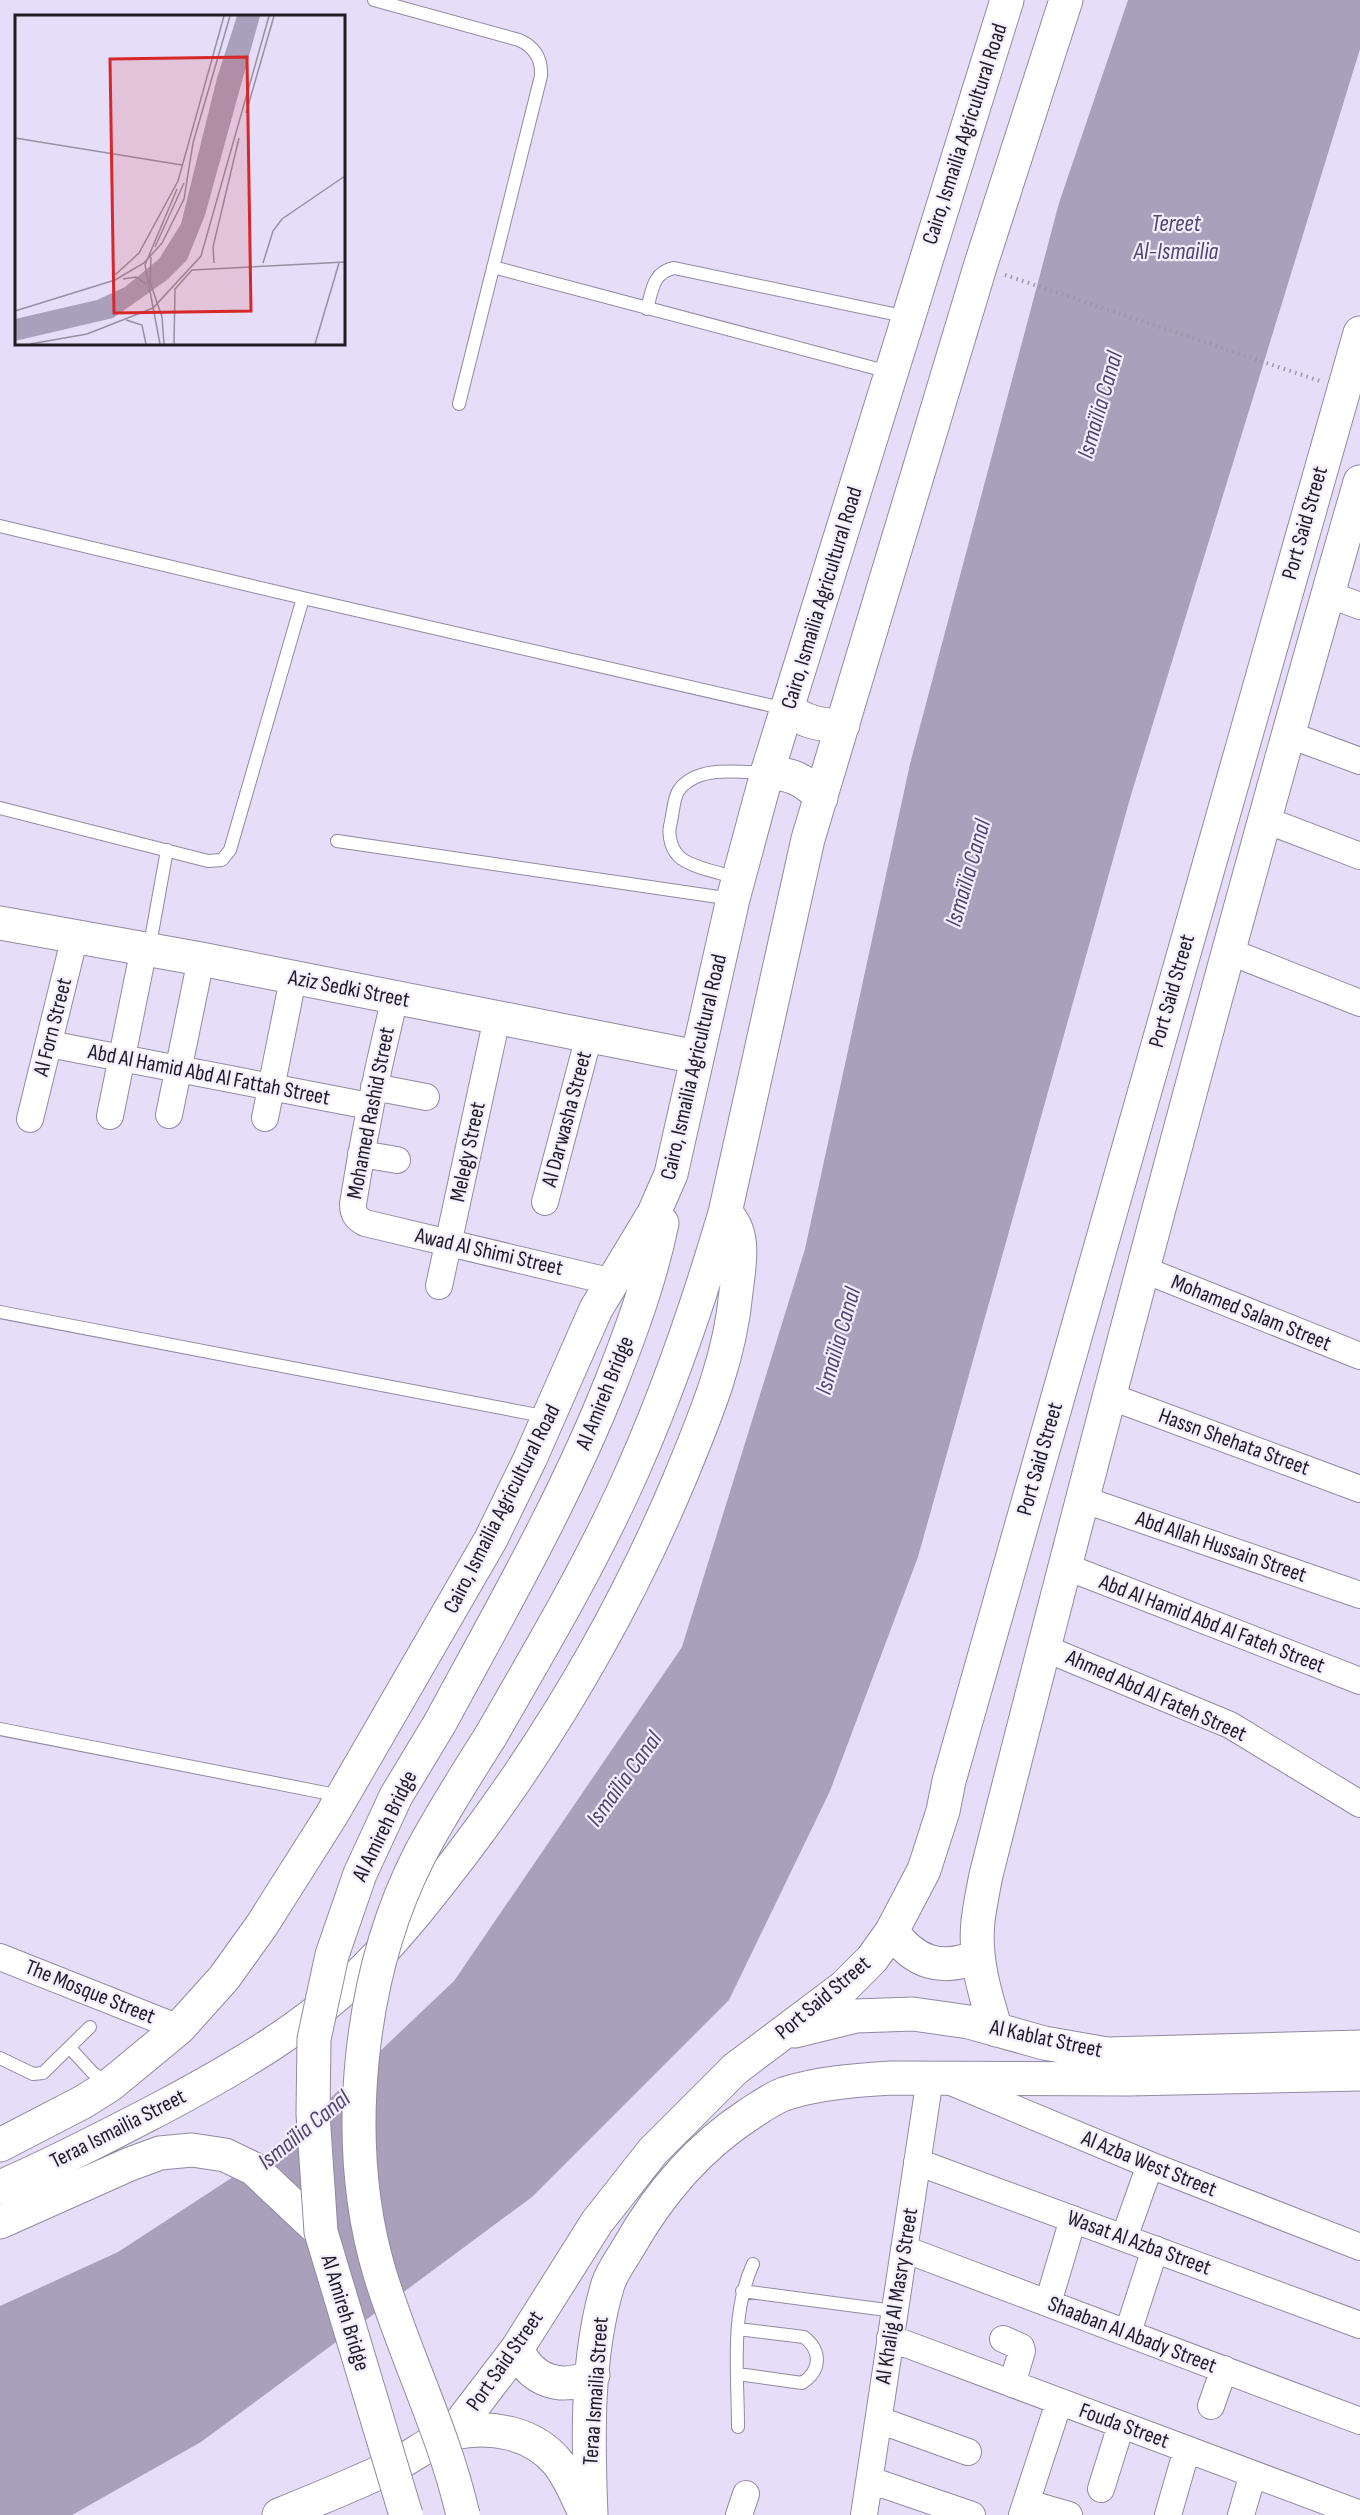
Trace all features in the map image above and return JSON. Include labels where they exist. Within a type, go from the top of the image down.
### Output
[{"type":"main road","name":"Cairo, Ismailia Agricultural Road","points":[[96,2094],[179,2028],[224,1978],[262,1925],[342,1797],[485,1549],[549,1417],[597,1309],[654,1214],[672,1174],[736,888],[767,773],[1007,0]]},
{"type":"main road","points":[[725,1213],[808,839],[980,267],[1066,0]]},
{"type":"main road","name":"Port Said Street","points":[[452,2434],[517,2349],[597,2222],[639,2169],[706,2096],[735,2070],[844,1987],[872,1959],[892,1931],[919,1880],[935,1841],[955,1758],[1360,333]]},
{"type":"main road","name":"Port Said Street","points":[[996,2030],[984,1993],[978,1956],[978,1921],[986,1875],[1142,1269],[1263,819],[1360,482]]},
{"type":"main road","points":[[788,709],[797,716],[819,724],[843,725]]},
{"type":"main road","points":[[767,773],[797,778],[814,790],[820,798]]},
{"type":"main road","name":"Aziz Sedki Street","points":[[0,922],[201,959],[697,1057]]},
{"type":"main road","name":"Al Amireh Bridge","points":[[406,2515],[321,2232],[313,2114],[314,2039],[332,1955],[369,1854],[396,1796],[440,1723],[549,1519],[589,1437],[644,1294],[660,1234],[672,1174]]},
{"type":"main road","name":"Al Amireh Bridge","points":[[463,2515],[446,2457],[380,2274],[366,2212],[361,2158],[362,2070],[374,1986],[394,1916],[420,1855],[567,1605],[623,1493],[671,1377],[725,1213]]},
{"type":"main road","name":"Teraa Ismailia Street","points":[[0,2187],[82,2150],[235,2069],[309,2019],[366,1969],[430,1896],[530,1760],[598,1646],[630,1587],[671,1499],[712,1399],[725,1358],[734,1316],[740,1246],[735,1224],[725,1213]]},
{"type":"main road","points":[[892,1931],[910,1952],[937,1963],[951,1964],[978,1956]]},
{"type":"main road","name":"Al Kablat Street","points":[[773,2040],[828,2022],[884,2013],[942,2016],[1044,2043],[1107,2054],[1360,2047]]},
{"type":"main road","name":"Al Kablat Street","points":[[935,2078],[1128,2079],[1360,2074]]},
{"type":"main road","name":"Teraa Ismailia Street","points":[[591,2515],[590,2427],[598,2323],[608,2282],[663,2193],[715,2139],[737,2122],[783,2095],[860,2080],[935,2078]]},
{"type":"main road","name":"Teraa Ismailia Street","points":[[0,2145],[96,2094]]},
{"type":"main road","points":[[0,2222],[160,2153],[192,2150],[225,2155],[254,2169],[321,2232]]},
{"type":"main road","points":[[517,2349],[526,2366],[552,2382],[573,2383],[593,2374]]},
{"type":"main road","points":[[279,2515],[391,2468],[452,2434],[495,2430],[517,2434],[538,2446],[556,2461],[568,2478],[586,2515]]},
{"type":"street","points":[[1328,594],[1360,606]]},
{"type":"street","points":[[1287,734],[1360,761]]},
{"type":"street","points":[[1263,819],[1360,855]]},
{"type":"street","name":"Al Forn Street","points":[[30,1119],[75,936]]},
{"type":"street","points":[[110,1116],[146,949]]},
{"type":"street","points":[[1228,951],[1360,1003]]},
{"type":"street","points":[[169,1115],[201,959]]},
{"type":"street","points":[[266,1118],[293,978]]},
{"type":"street","name":"Mohamed Rashid Street","points":[[365,1223],[357,1219],[353,1212],[371,1097],[395,998]]},
{"type":"street","name":"Melegy Street","points":[[439,1286],[497,1018]]},
{"type":"street","name":"Al Darwasha Street","points":[[544,1202],[589,1036]]},
{"type":"street","name":"Abd Al Hamid Abd Al Fattah Street","points":[[49,1044],[271,1087],[371,1097],[426,1097]]},
{"type":"street","points":[[361,1154],[397,1160]]},
{"type":"street","name":"Awad Al Shimi Street","points":[[365,1223],[613,1281]]},
{"type":"street","name":"Mohamed Salam Street","points":[[1142,1269],[1360,1356]]},
{"type":"street","name":"Hassn Shehata Street","points":[[1109,1396],[1360,1489]]},
{"type":"street","name":"Abd Allah Hussain Street","points":[[1082,1499],[1360,1595]]},
{"type":"street","name":"Abd Al Hamid Abd Al Fateh Street","points":[[1064,1566],[1360,1681]]},
{"type":"street","name":"Ahmed Abd Al Fateh Street","points":[[1044,1648],[1230,1725],[1360,1804]]},
{"type":"street","name":"The Mosque Street","points":[[0,1957],[179,2028]]},
{"type":"street","name":"Al Khalig Al Masry Street","points":[[864,2515],[917,2162],[935,2078]]},
{"type":"street","name":"Al Azba West Street","points":[[935,2078],[1360,2247]]},
{"type":"street","name":"Wasat Al Azba Street","points":[[917,2162],[1360,2325]]},
{"type":"street","points":[[1124,2238],[1150,2165]]},
{"type":"street","points":[[1048,2303],[1073,2219]]},
{"type":"street","name":"Shaaban Al Abady Street","points":[[904,2249],[1360,2421]]},
{"type":"street","points":[[1128,2332],[1155,2249]]},
{"type":"street","name":"Fouda Street","points":[[890,2338],[1360,2513]]},
{"type":"street","points":[[1003,2339],[1021,2347],[1022,2351],[1012,2384]]},
{"type":"street","points":[[1211,2406],[1224,2369]]},
{"type":"street","points":[[1059,2402],[1025,2509],[1069,2515]]},
{"type":"street","points":[[879,2420],[968,2452]]},
{"type":"street","points":[[1101,2489],[1120,2425]]},
{"type":"street","points":[[1168,2515],[1187,2449]]},
{"type":"street","points":[[1241,2515],[1253,2474]]},
{"type":"street","points":[[870,2480],[972,2515]]},
{"type":"lane","points":[[374,0],[519,40],[532,47],[537,53],[541,68],[541,76],[459,404]]},
{"type":"lane","points":[[493,267],[891,373]]},
{"type":"lane","points":[[647,309],[655,280],[663,272],[674,268],[908,317]]},
{"type":"lane","points":[[0,526],[788,709]]},
{"type":"lane","points":[[0,808],[215,862],[222,860],[230,850],[303,598]]},
{"type":"lane","points":[[736,888],[681,858],[672,846],[669,831],[678,791],[689,781],[704,774],[767,773]]},
{"type":"lane","points":[[337,841],[736,888]]},
{"type":"lane","points":[[146,949],[167,850]]},
{"type":"lane","points":[[0,1311],[549,1417]]},
{"type":"lane","points":[[0,1729],[342,1797]]},
{"type":"lane","points":[[0,2058],[28,2072],[38,2074],[48,2070],[90,2027]]},
{"type":"lane","points":[[70,2049],[92,2072],[96,2094]]},
{"type":"lane","points":[[738,2427],[738,2329],[742,2291],[753,2264]]},
{"type":"lane","points":[[742,2291],[894,2311]]},
{"type":"lane","points":[[738,2329],[804,2337],[816,2352],[818,2361],[810,2378],[802,2383],[738,2374]]},
{"type":"path","points":[[1012,278],[1343,389]]},
{"type":"water","name":"Tereet Al-Ismailia","points":[[1128,0],[1360,0],[1360,49],[1131,795],[918,1557],[830,1791],[729,2000],[532,2197],[201,2442],[72,2515],[0,2515],[0,2306],[118,2252],[279,2147],[454,1981],[682,1647],[805,1249],[910,764],[1059,203]]},
{"type":"water label","name":"Ismaïlia Canal","points":[[1100,405]]},
{"type":"water label","name":"Ismaïlia Canal","points":[[968,873]]},
{"type":"water label","name":"Ismaïlia Canal","points":[[838,1341]]},
{"type":"water label","name":"Ismaïlia Canal","points":[[624,1779]]},
{"type":"water label","name":"Ismaïlia Canal","points":[[304,2130]]}]
